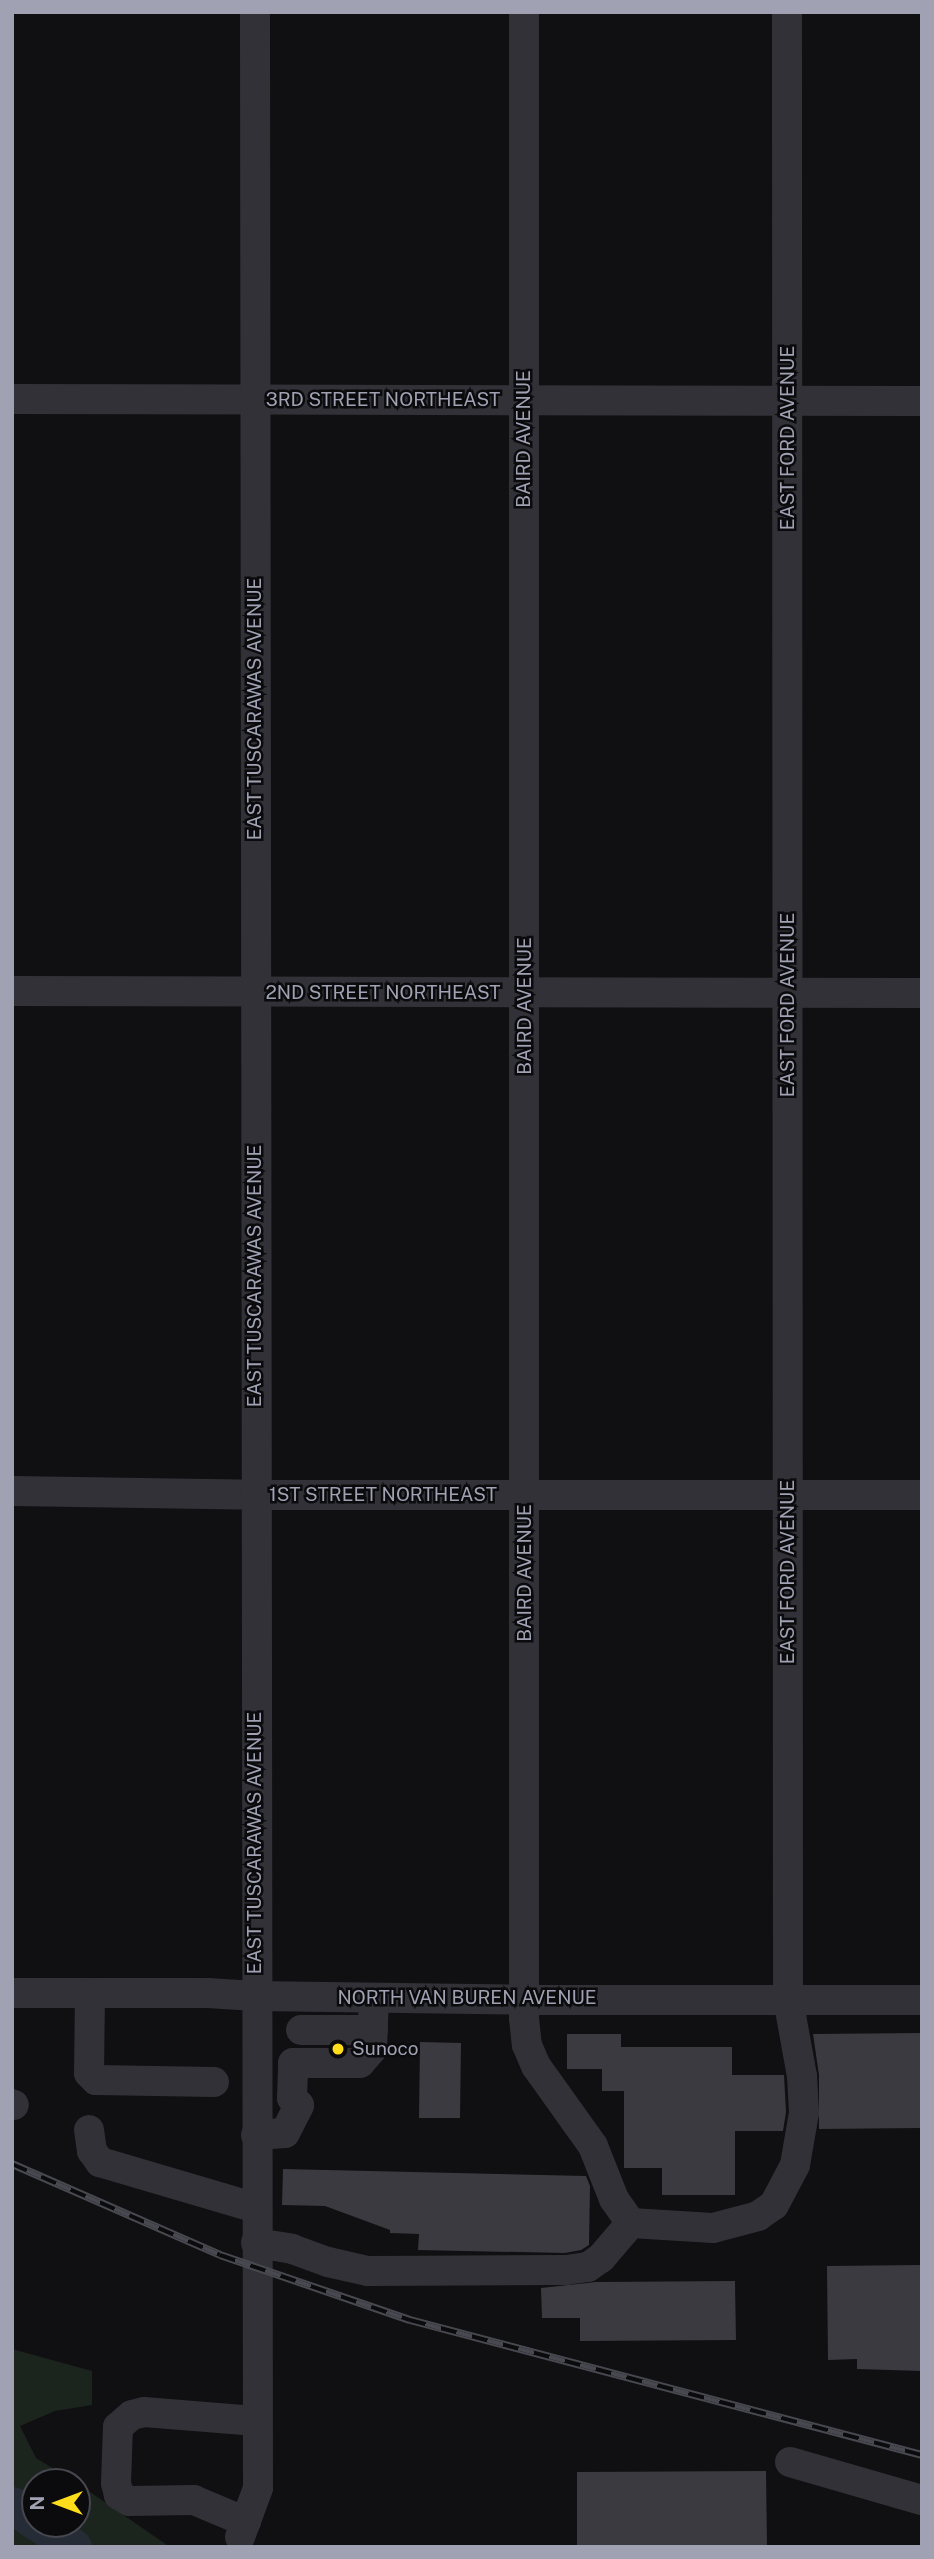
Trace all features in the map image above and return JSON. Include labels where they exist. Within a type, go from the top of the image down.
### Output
[{"type":"street","name":"EAST TUSCARAWAS AVENUE","points":[[255,12],[255,2052],[258,2488],[243,2530],[194,2500],[129,2501],[120,2495],[117,2483],[118,2427],[132,2415],[144,2412],[257,2421]]},
{"type":"street","name":"BAIRD AVENUE","points":[[524,12],[527,2045],[536,2066],[593,2146],[614,2199],[631,2223]]},
{"type":"street","name":"EAST FORD AVENUE","points":[[631,2223],[713,2228],[758,2216],[774,2205],[795,2165],[804,2113],[802,2076],[788,1999],[788,12]]},
{"type":"street","name":"3RD STREET NORTHEAST","points":[[12,399],[922,401]]},
{"type":"street","name":"2ND STREET NORTHEAST","points":[[12,991],[255,994],[922,993]]},
{"type":"street","name":"1ST STREET NORTHEAST","points":[[12,1491],[255,1495],[922,1495]]},
{"type":"street","name":"NORTH VAN BUREN AVENUE","points":[[12,1993],[208,1993],[525,2000],[922,2000]]},
{"type":"street","points":[[90,1993],[89,2073],[96,2080],[214,2082]]},
{"type":"street","points":[[256,2135],[285,2133],[299,2105],[309,2099],[300,2052],[302,1997]]},
{"type":"street","points":[[255,2052],[300,2052],[360,2063],[372,2049],[374,1998]]},
{"type":"street","points":[[89,2130],[92,2151],[100,2162],[256,2208]]},
{"type":"street","points":[[256,2243],[292,2249],[328,2262],[368,2271],[566,2270],[588,2267],[601,2258],[631,2223]]},
{"type":"street","points":[[790,2462],[922,2500]]},
{"type":"shaded area","points":[[12,2349],[92,2371],[92,2405],[55,2411],[20,2426],[36,2458],[52,2468],[21,2468],[21,2538],[91,2538],[91,2493],[170,2547],[12,2547]]},
{"type":"building","points":[[922,2033],[922,2128],[819,2129],[819,2075],[813,2034]]},
{"type":"building","points":[[567,2034],[621,2034],[621,2047],[732,2047],[732,2075],[784,2075],[786,2112],[783,2131],[735,2131],[735,2195],[662,2195],[662,2168],[624,2168],[624,2091],[602,2091],[602,2069],[567,2069]]},
{"type":"building","points":[[420,2042],[461,2043],[460,2118],[419,2118]]},
{"type":"building","points":[[283,2169],[586,2176],[590,2186],[589,2245],[581,2250],[565,2253],[418,2250],[419,2234],[390,2233],[390,2230],[325,2206],[282,2205]]},
{"type":"building","points":[[922,2265],[922,2371],[857,2369],[857,2359],[828,2360],[827,2266]]},
{"type":"building","points":[[735,2281],[736,2340],[580,2341],[580,2318],[542,2318],[541,2288],[596,2282]]},
{"type":"building","points":[[766,2471],[767,2547],[577,2547],[577,2472]]},
{"type":"waterway","points":[[12,2505],[21,2511]]},
{"type":"waterway","points":[[60,2538],[73,2547]]},
{"type":"railway","points":[[12,2164],[220,2255],[410,2320],[922,2455]]},
{"type":"place","name":"Sunoco","points":[[338,2049]]}]
